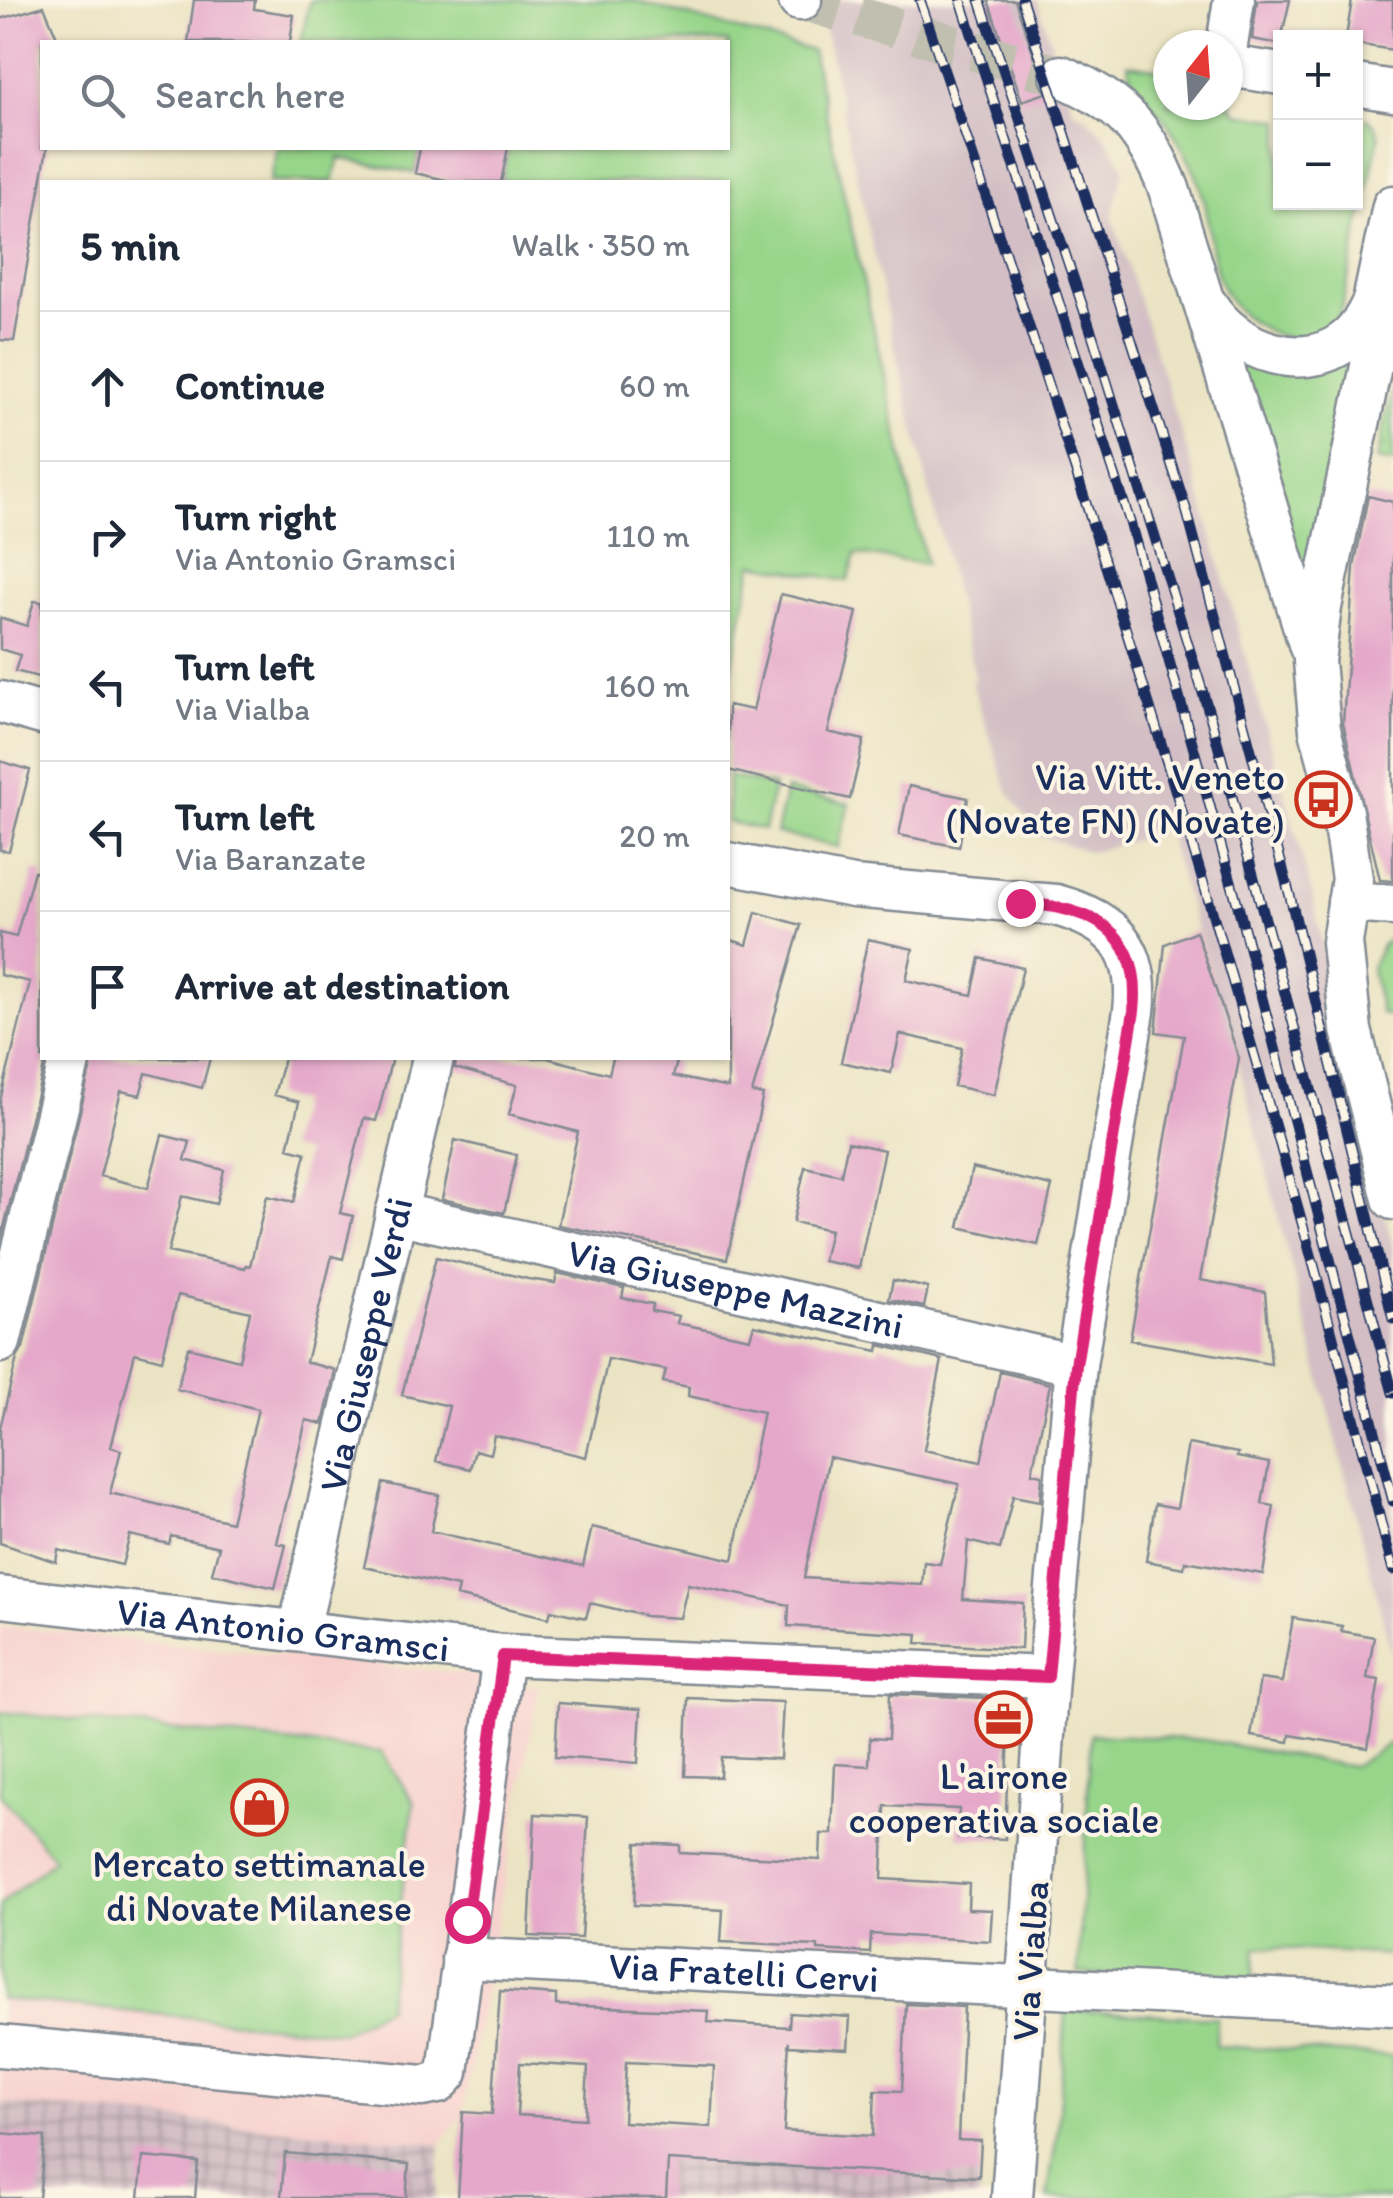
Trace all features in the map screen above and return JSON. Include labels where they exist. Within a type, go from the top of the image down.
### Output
[{"type":"street","points":[[1230,30],[1234,0]]},
{"type":"street","points":[[1243,68],[1273,73]]},
{"type":"street","points":[[1061,76],[1090,88],[1116,106],[1138,128],[1156,155],[1314,660],[1320,730],[1349,847],[1352,879],[1342,966],[1351,1030],[1393,1199]]},
{"type":"street","points":[[1363,86],[1393,90]]},
{"type":"street","points":[[1314,660],[1321,607],[1375,347],[1393,206]]},
{"type":"street","points":[[1200,293],[1213,315],[1233,335],[1244,343],[1283,356],[1318,352],[1348,339],[1380,300]]},
{"type":"street","points":[[0,702],[40,713]]},
{"type":"street","name":"Via Vialba","points":[[730,863],[852,887],[1056,905],[1074,910],[1106,927],[1128,951],[1136,982],[1076,1365],[1048,1677],[1012,2198]]},
{"type":"street","points":[[1348,902],[1393,905]]},
{"type":"street","points":[[0,1342],[70,1060]]},
{"type":"street","name":"Via Giuseppe Verdi","points":[[299,1629],[433,1060]]},
{"type":"street","name":"Via Giuseppe Mazzini","points":[[396,1213],[1076,1365]]},
{"type":"street","name":"Via Antonio Gramsci","points":[[0,1597],[299,1629],[503,1656],[1048,1677]]},
{"type":"street","points":[[0,2046],[430,2086],[438,2083],[448,2072],[503,1656]]},
{"type":"street","name":"Via Fratelli Cervi","points":[[462,1958],[1393,2005]]},
{"type":"shaded area","points":[[818,0],[1037,0],[1073,110],[1084,115],[1105,136],[1124,167],[1112,216],[1195,476],[1310,885],[1349,1072],[1393,1247],[1393,1658],[1233,1043],[1166,831],[1091,852],[1039,836],[1008,791],[972,683],[975,676],[897,358]]},
{"type":"shaded area","name":"Mercato settimanale di Novate Milanese","points":[[0,1626],[475,1675],[539,1687],[463,2112],[441,2144],[0,2103]]},
{"type":"shaded area","points":[[0,2103],[441,2144],[436,2198],[0,2198]]},
{"type":"shaded area","points":[[463,2112],[981,2141],[979,2198],[458,2198]]},
{"type":"green space","points":[[310,0],[632,0],[812,51],[926,564],[856,554],[848,581],[753,564],[730,675],[730,180],[501,180],[508,150],[730,150],[730,40],[301,40]]},
{"type":"green space","points":[[1128,64],[1153,68],[1153,106],[1139,94]]},
{"type":"green space","points":[[1243,114],[1273,119],[1273,210],[1363,210],[1363,119],[1376,127],[1379,137],[1342,307],[1331,327],[1304,337],[1279,335],[1240,312],[1226,295],[1213,255],[1201,188],[1164,120],[1243,120]]},
{"type":"green space","points":[[278,150],[420,150],[415,173],[339,158],[334,180],[270,180]]},
{"type":"green space","points":[[1232,355],[1357,356],[1310,611]]},
{"type":"green space","points":[[1393,382],[1393,463],[1377,460]]},
{"type":"green space","points":[[730,776],[774,786],[764,830],[730,822]]},
{"type":"green space","points":[[786,790],[849,804],[838,847],[776,833]]},
{"type":"green space","points":[[1393,937],[1393,1017],[1381,1013],[1371,967],[1383,944]]},
{"type":"green space","points":[[0,1712],[382,1752],[414,1803],[387,2007],[342,2032],[0,1999],[0,1905],[54,1859],[0,1794]]},
{"type":"green space","points":[[1091,1734],[1204,1740],[1353,1767],[1393,1741],[1393,1955],[1256,1947],[1253,1983],[1078,1973]]},
{"type":"green space","points":[[1066,2010],[1217,2018],[1216,2046],[1393,2056],[1393,2198],[1047,2198],[1058,2127]]},
{"type":"building","points":[[194,0],[255,0],[254,9],[294,15],[290,40],[188,40]]},
{"type":"building","points":[[988,0],[1015,0],[1039,70],[1038,79],[1046,93],[1022,101]]},
{"type":"building","points":[[1257,0],[1290,0],[1283,30],[1273,30],[1273,43],[1252,39]]},
{"type":"building","points":[[1352,0],[1393,0],[1393,50],[1363,45],[1363,30],[1347,30]]},
{"type":"building","points":[[44,6],[58,40],[40,40],[40,150],[47,150],[14,341],[0,340],[0,19]]},
{"type":"building","points":[[420,150],[508,150],[501,180],[446,180],[415,173]]},
{"type":"building","points":[[1368,496],[1393,502],[1393,881],[1380,880],[1343,723],[1354,567]]},
{"type":"building","points":[[781,594],[857,612],[828,732],[864,740],[850,799],[730,770],[730,705],[753,710]]},
{"type":"building","points":[[34,601],[40,602],[40,677],[15,671],[20,655],[0,649],[0,618],[27,626]]},
{"type":"building","points":[[0,761],[30,770],[9,851],[0,850]]},
{"type":"building","points":[[909,786],[968,798],[959,847],[899,835]]},
{"type":"building","points":[[34,871],[40,872],[40,1060],[46,1060],[0,1243],[0,1101],[30,982],[0,975],[0,933],[16,937]]},
{"type":"building","points":[[756,912],[801,925],[752,1093],[763,1095],[727,1259],[558,1225],[578,1132],[509,1114],[517,1085],[455,1068],[456,1060],[555,1060],[609,1074],[612,1060],[669,1060],[677,1062],[673,1076],[728,1088],[730,940],[747,945]]},
{"type":"building","points":[[1196,931],[1239,1058],[1200,1280],[1265,1292],[1271,1364],[1130,1340],[1184,1036],[1156,1032],[1165,944]]},
{"type":"building","points":[[868,939],[913,949],[906,980],[972,995],[980,958],[1023,968],[994,1095],[954,1086],[962,1048],[900,1034],[891,1073],[841,1062]]},
{"type":"building","points":[[93,1060],[209,1060],[202,1088],[146,1073],[140,1095],[121,1091],[100,1176],[148,1188],[162,1135],[190,1142],[185,1160],[224,1170],[216,1204],[182,1196],[168,1252],[245,1268],[250,1266],[267,1196],[294,1202],[306,1153],[288,1148],[299,1102],[274,1095],[283,1060],[391,1060],[376,1121],[364,1118],[340,1213],[353,1216],[343,1259],[332,1256],[306,1362],[335,1370],[323,1424],[306,1420],[277,1543],[286,1545],[275,1588],[212,1573],[219,1547],[171,1536],[169,1544],[130,1535],[122,1565],[58,1550],[56,1562],[0,1543],[0,1428],[17,1358],[23,1348]],"holes":[[[178,1295],[250,1312],[239,1360],[188,1347],[177,1389],[258,1409],[231,1522],[110,1493],[121,1450],[111,1447],[135,1353],[162,1360]]]},
{"type":"building","points":[[455,1140],[517,1155],[504,1213],[442,1199]]},
{"type":"building","points":[[848,1142],[884,1150],[859,1268],[823,1261],[830,1230],[793,1222],[805,1167],[841,1175]]},
{"type":"building","points":[[972,1168],[1052,1186],[1038,1245],[959,1227]]},
{"type":"building","points":[[436,1257],[528,1279],[555,1283],[557,1273],[624,1288],[622,1298],[653,1304],[652,1311],[679,1316],[677,1323],[750,1338],[754,1325],[878,1351],[879,1345],[942,1360],[924,1450],[981,1462],[1000,1372],[1050,1384],[1032,1473],[1042,1475],[1040,1501],[1013,1496],[1000,1549],[968,1541],[963,1599],[1023,1603],[1021,1649],[917,1643],[918,1634],[788,1626],[789,1605],[688,1584],[680,1618],[645,1616],[590,1603],[586,1618],[551,1610],[549,1618],[456,1596],[458,1587],[364,1567],[383,1483],[439,1495],[431,1531],[583,1566],[592,1527],[733,1560],[763,1412],[688,1396],[689,1387],[663,1382],[666,1370],[608,1359],[586,1457],[494,1435],[490,1454],[475,1450],[470,1469],[436,1461],[449,1406],[402,1395]],"holes":[[[829,1457],[959,1484],[940,1564],[924,1562],[922,1585],[804,1578]]]},
{"type":"building","points":[[893,1280],[928,1288],[924,1307],[889,1299]]},
{"type":"building","points":[[1188,1444],[1269,1463],[1262,1504],[1274,1506],[1263,1574],[1185,1561],[1184,1568],[1146,1561],[1155,1504],[1177,1508]]},
{"type":"building","points":[[1293,1618],[1342,1626],[1341,1631],[1374,1637],[1367,1678],[1379,1680],[1368,1748],[1290,1735],[1289,1742],[1251,1736],[1260,1679],[1282,1682]]},
{"type":"building","points":[[890,1694],[1010,1699],[1005,1839],[958,1837],[959,1809],[885,1806],[882,1879],[969,1884],[968,1909],[992,1910],[990,1941],[871,1934],[870,1953],[818,1950],[818,1946],[721,1942],[723,1910],[634,1905],[637,1843],[680,1845],[680,1853],[820,1860],[821,1834],[832,1834],[835,1764],[869,1766],[870,1738],[888,1739]]},
{"type":"building","points":[[688,1698],[783,1702],[780,1759],[721,1757],[720,1777],[685,1776]]},
{"type":"building","points":[[558,1703],[641,1709],[638,1763],[555,1757]]},
{"type":"building","points":[[535,1814],[588,1817],[581,1938],[529,1936]]},
{"type":"building","points":[[500,1991],[556,1995],[556,2005],[709,2011],[708,2022],[789,2027],[790,2013],[850,2017],[848,2049],[789,2046],[784,2131],[873,2136],[875,2090],[902,2091],[906,2004],[964,2007],[958,2140],[981,2141],[979,2177],[668,2160],[666,2198],[458,2198],[463,2112],[492,2114]],"holes":[[[626,2062],[714,2066],[711,2127],[623,2122]],[[520,2063],[588,2067],[585,2119],[517,2115]]]},
{"type":"building","points":[[0,2133],[45,2137],[39,2198],[0,2198]]},
{"type":"building","points":[[285,2153],[409,2164],[406,2198],[281,2198]]},
{"type":"building","points":[[143,2157],[198,2162],[195,2198],[139,2198]]},
{"type":"tunnel","points":[[801,0],[1061,76]]},
{"type":"railway","points":[[920,0],[1166,759],[1313,1263],[1393,1570]]},
{"type":"railway","points":[[961,0],[1130,522],[1238,906],[1393,1501]]},
{"type":"railway","points":[[980,0],[1094,340],[1211,719],[1393,1393]]},
{"type":"railway","points":[[1022,0],[1187,512],[1290,896],[1393,1319]]},
{"type":"place","name":"Via Vitt. Veneto (Novate FN) (Novate)","points":[[1324,799]]},
{"type":"place","name":"L'airone cooperativa sociale","points":[[1004,1719]]},
{"type":"place","name":"Mercato settimanale di Novate Milanese","points":[[259,1807]]},
{"type":"route","points":[[467,1920],[503,1656],[1048,1677],[1076,1365],[1136,982],[1128,951],[1106,927],[1074,910],[1020,903]]}]
